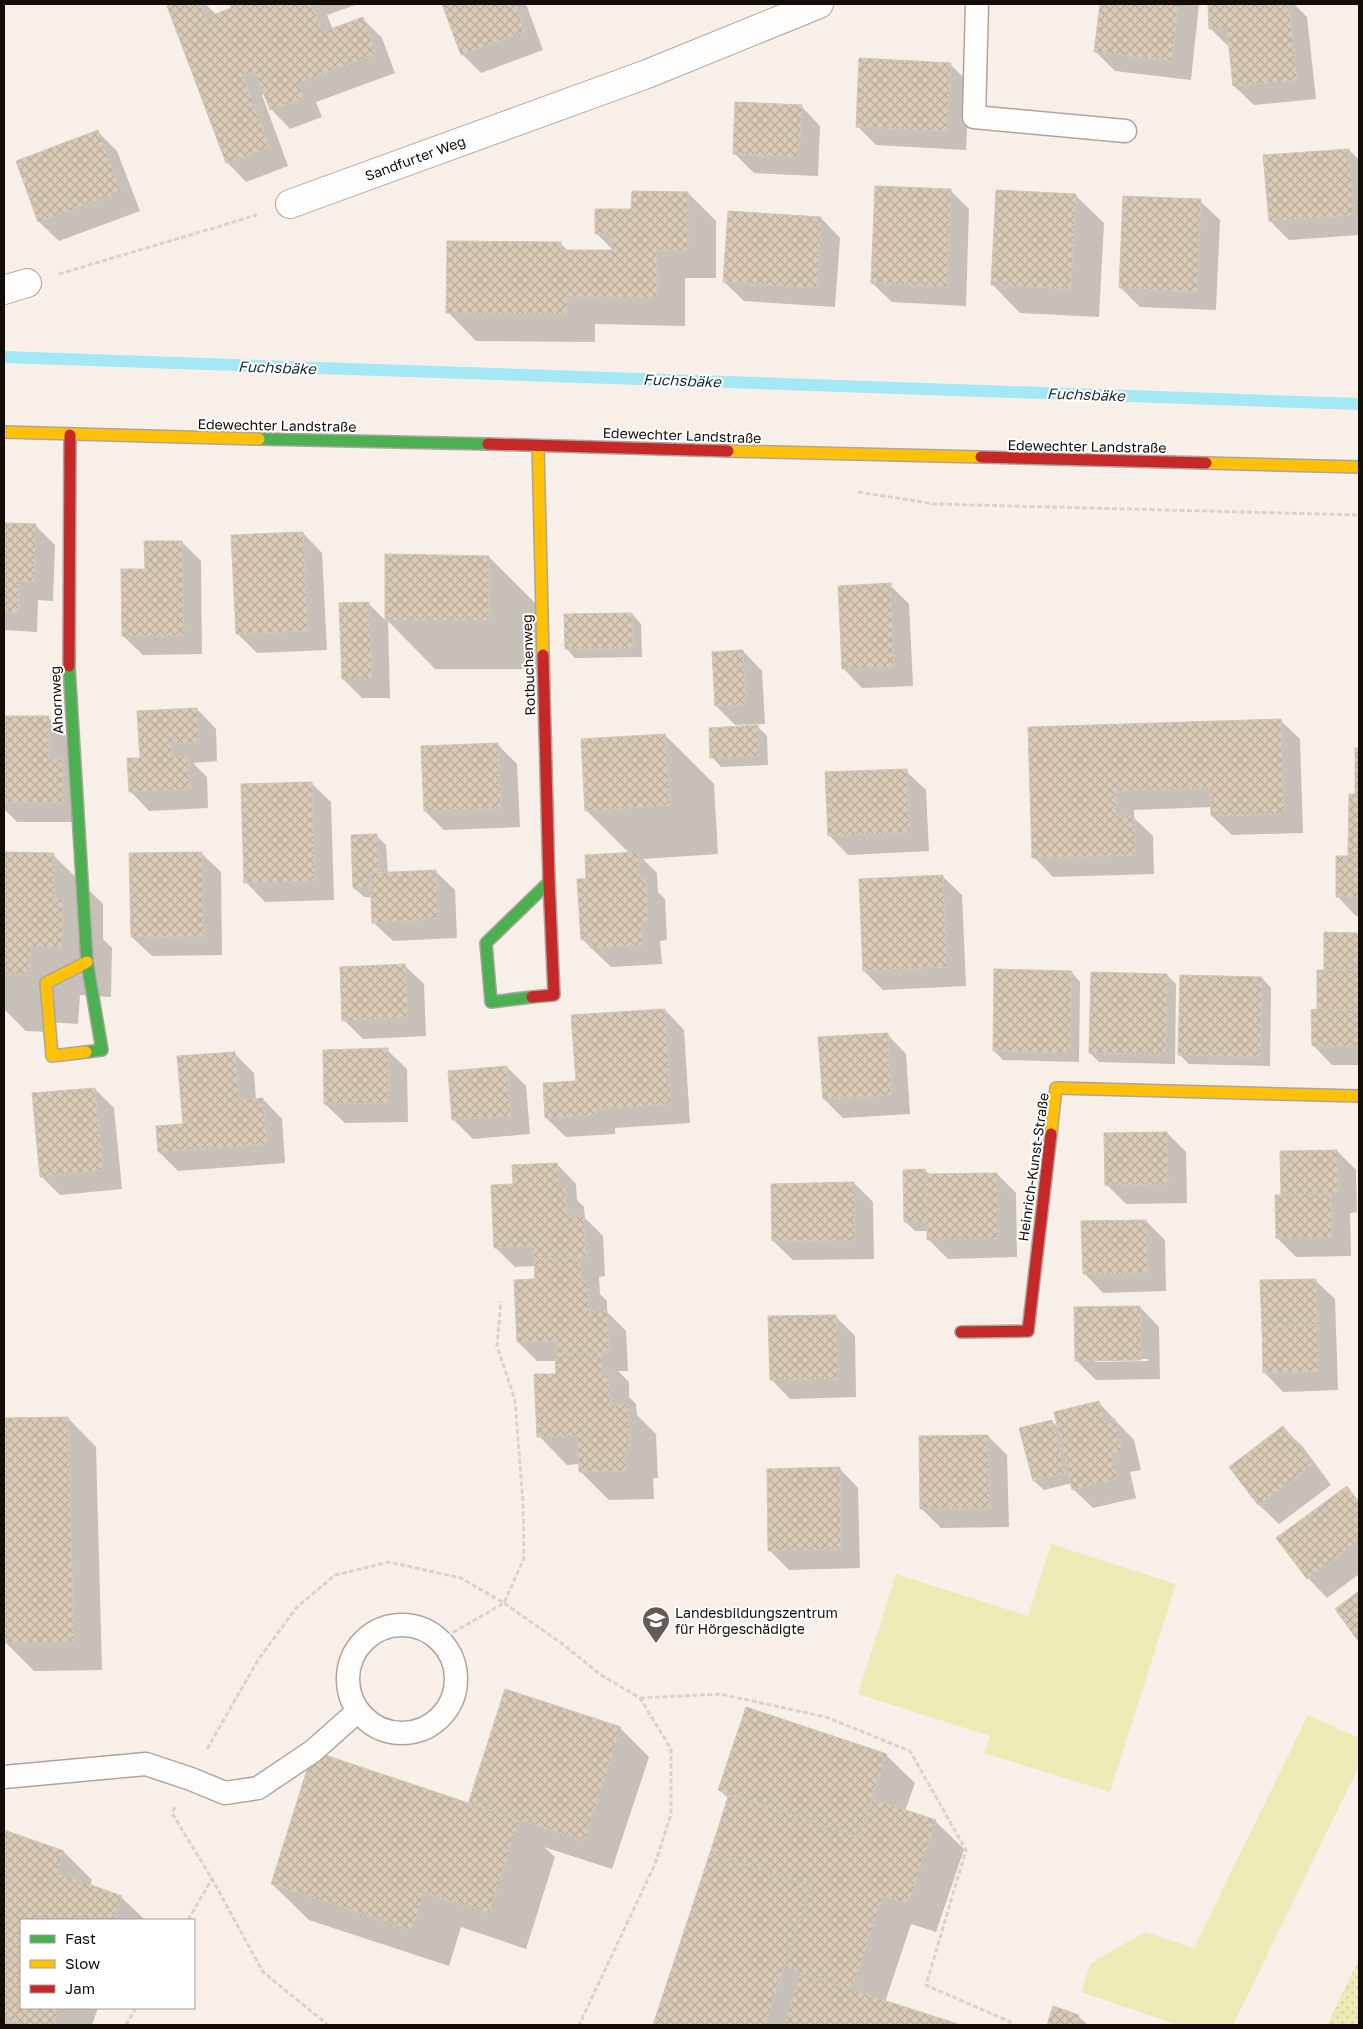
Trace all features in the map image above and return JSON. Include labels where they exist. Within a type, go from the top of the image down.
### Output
[{"type":"street","name":"Sandfurter Weg","points":[[290,204],[646,74],[819,4]]},
{"type":"street","name":"Edewechter Landstraße","points":[[4,432],[1359,467]]},
{"type":"street","name":"Ahornweg","points":[[70,435],[69,683],[87,962],[102,1050],[52,1056],[46,983],[87,962]]},
{"type":"street","name":"Rotbuchenweg","points":[[538,446],[549,882],[554,995],[491,1002],[486,943],[549,882]]},
{"type":"street","name":"Heinrich-Kunst-Straße","points":[[961,1332],[1028,1331],[1056,1088],[1359,1096]]},
{"type":"lane","points":[[977,4],[974,117],[1125,131]]},
{"type":"lane","points":[[408,1625],[425,1629],[440,1640],[450,1654],[456,1671],[456,1689],[450,1706],[438,1720],[423,1730],[405,1734],[387,1732],[370,1724],[358,1711],[350,1695],[349,1668],[351,1660],[360,1644],[373,1632],[390,1626],[408,1625]]},
{"type":"lane","points":[[4,1777],[146,1764],[225,1793],[258,1788],[313,1751],[358,1711]]},
{"type":"path","points":[[16,286],[290,204]]},
{"type":"path","points":[[849,491],[935,504],[1359,515]]},
{"type":"path","points":[[440,1640],[504,1603],[524,1558],[523,1502],[515,1400],[497,1346],[501,1301]]},
{"type":"path","points":[[328,2025],[263,1972],[212,1879],[172,1813],[258,1660],[296,1608],[335,1574],[389,1562],[461,1578],[504,1603],[564,1645],[601,1675],[640,1698],[671,1749],[671,1814],[655,1864],[579,2025]]},
{"type":"path","points":[[640,1698],[720,1694],[826,1717],[910,1751],[966,1850],[926,1985],[1015,2024]]},
{"type":"path","points":[[189,1919],[212,1879]]},
{"type":"path","points":[[126,2025],[135,2009]]},
{"type":"shaded area","points":[[1051,1544],[1176,1584],[1110,1792],[984,1753],[990,1736],[858,1694],[896,1574],[1028,1616]]},
{"type":"shaded area","points":[[1308,1715],[1359,1738],[1359,1766],[1233,2025],[1178,2025],[1081,1992],[1091,1963],[1145,1932],[1194,1948]]},
{"type":"shaded area","points":[[1359,1959],[1359,2025],[1327,2025]]},
{"type":"building","points":[[173,4],[201,4],[206,18],[231,8],[230,4],[312,4],[323,32],[363,17],[376,54],[298,83],[304,98],[270,110],[255,71],[243,76],[270,147],[226,163],[167,6]]},
{"type":"building","points":[[442,4],[515,4],[525,31],[461,55]]},
{"type":"building","points":[[1100,4],[1178,4],[1172,61],[1094,52]]},
{"type":"building","points":[[1208,4],[1289,4],[1297,80],[1233,86],[1227,28],[1209,29]]},
{"type":"building","points":[[859,58],[951,63],[947,131],[856,127]]},
{"type":"building","points":[[735,102],[802,105],[799,157],[733,154]]},
{"type":"building","points":[[98,130],[121,192],[38,222],[16,161]]},
{"type":"building","points":[[1349,149],[1354,215],[1269,221],[1263,155]]},
{"type":"building","points":[[875,186],[951,189],[947,287],[871,283]]},
{"type":"building","points":[[996,190],[1076,194],[1071,289],[991,285]]},
{"type":"building","points":[[632,191],[688,192],[688,250],[657,250],[657,298],[567,296],[567,314],[446,313],[447,241],[561,242],[561,250],[612,250],[612,234],[595,234],[595,209],[631,209]]},
{"type":"building","points":[[1123,196],[1201,199],[1197,292],[1119,288]]},
{"type":"building","points":[[728,211],[821,217],[817,288],[723,282]]},
{"type":"building","points":[[4,523],[36,524],[34,582],[19,581],[18,613],[4,612]]},
{"type":"building","points":[[303,532],[308,631],[236,634],[231,535]]},
{"type":"building","points":[[144,541],[182,541],[184,635],[122,636],[121,569],[145,569]]},
{"type":"building","points":[[385,554],[489,556],[489,620],[385,620]]},
{"type":"building","points":[[891,583],[894,667],[842,669],[838,586]]},
{"type":"building","points":[[369,602],[372,679],[342,679],[339,603]]},
{"type":"building","points":[[632,613],[633,648],[565,649],[564,614]]},
{"type":"building","points":[[743,650],[746,705],[715,706],[712,652]]},
{"type":"building","points":[[197,708],[199,743],[171,744],[172,756],[188,756],[190,789],[129,792],[127,758],[140,758],[137,711]]},
{"type":"building","points":[[4,716],[49,716],[49,759],[63,759],[63,803],[4,803]]},
{"type":"building","points":[[1281,719],[1284,814],[1211,816],[1210,788],[1115,791],[1116,816],[1134,816],[1135,855],[1032,858],[1028,727]]},
{"type":"building","points":[[758,725],[760,756],[710,758],[709,728]]},
{"type":"building","points":[[665,734],[670,805],[585,811],[581,739]]},
{"type":"building","points":[[498,743],[501,808],[424,811],[421,746]]},
{"type":"building","points":[[1355,748],[1359,748],[1359,794],[1355,794]]},
{"type":"building","points":[[907,769],[910,832],[828,836],[825,772]]},
{"type":"building","points":[[312,782],[315,881],[244,883],[241,784]]},
{"type":"building","points":[[1349,794],[1359,794],[1359,856],[1348,856]]},
{"type":"building","points":[[377,834],[379,873],[370,873],[370,887],[353,888],[351,835]]},
{"type":"building","points":[[4,852],[54,853],[54,899],[63,898],[62,948],[31,946],[29,975],[4,974]]},
{"type":"building","points":[[202,852],[204,936],[131,937],[129,853]]},
{"type":"building","points":[[638,852],[640,879],[646,879],[648,921],[641,922],[643,945],[590,948],[590,939],[581,940],[577,879],[586,879],[585,855]]},
{"type":"building","points":[[1336,856],[1359,856],[1359,897],[1336,897]]},
{"type":"building","points":[[436,870],[438,919],[372,923],[370,873]]},
{"type":"building","points":[[943,875],[947,967],[863,971],[859,879]]},
{"type":"building","points":[[1324,932],[1359,933],[1359,970],[1324,970]]},
{"type":"building","points":[[405,964],[408,1017],[342,1021],[340,967]]},
{"type":"building","points":[[994,969],[1072,971],[1070,1053],[993,1051]]},
{"type":"building","points":[[1317,970],[1359,970],[1359,1010],[1317,1009]]},
{"type":"building","points":[[1091,972],[1167,974],[1166,1055],[1089,1053]]},
{"type":"building","points":[[1180,975],[1262,977],[1260,1057],[1178,1055]]},
{"type":"building","points":[[665,1009],[671,1104],[596,1109],[596,1115],[545,1118],[543,1083],[576,1081],[571,1015]]},
{"type":"building","points":[[1311,1010],[1359,1010],[1359,1046],[1312,1046]]},
{"type":"building","points":[[888,1033],[891,1095],[823,1099],[818,1037]]},
{"type":"building","points":[[388,1048],[389,1103],[324,1104],[323,1050]]},
{"type":"building","points":[[235,1052],[239,1100],[263,1098],[267,1144],[158,1152],[156,1126],[183,1124],[177,1056]]},
{"type":"building","points":[[507,1066],[511,1116],[452,1120],[448,1071]]},
{"type":"building","points":[[95,1088],[103,1170],[40,1177],[32,1093]]},
{"type":"building","points":[[1167,1132],[1168,1184],[1105,1185],[1104,1133]]},
{"type":"building","points":[[1337,1150],[1338,1193],[1281,1195],[1280,1151]]},
{"type":"building","points":[[557,1163],[559,1186],[565,1186],[567,1216],[584,1216],[586,1257],[534,1259],[534,1246],[494,1248],[491,1185],[513,1184],[512,1165]]},
{"type":"building","points":[[925,1169],[927,1222],[904,1222],[903,1170]]},
{"type":"building","points":[[997,1173],[998,1239],[927,1240],[926,1174]]},
{"type":"building","points":[[854,1182],[855,1240],[772,1241],[771,1184]]},
{"type":"building","points":[[1331,1194],[1332,1237],[1276,1238],[1275,1195]]},
{"type":"building","points":[[1146,1220],[1148,1273],[1083,1274],[1081,1221]]},
{"type":"building","points":[[580,1258],[581,1281],[588,1280],[589,1311],[607,1310],[609,1352],[557,1354],[557,1341],[517,1342],[514,1280],[535,1279],[534,1259]]},
{"type":"building","points":[[1316,1279],[1317,1325],[1262,1327],[1260,1280]]},
{"type":"building","points":[[1140,1306],[1141,1360],[1075,1361],[1074,1307]]},
{"type":"building","points":[[836,1315],[838,1379],[770,1380],[768,1316]]},
{"type":"building","points":[[1317,1325],[1319,1371],[1263,1373],[1262,1327]]},
{"type":"building","points":[[601,1352],[602,1375],[609,1375],[610,1405],[628,1404],[630,1450],[625,1450],[626,1471],[579,1472],[577,1435],[537,1437],[534,1374],[556,1374],[555,1354]]},
{"type":"building","points":[[1099,1401],[1104,1422],[1115,1419],[1122,1451],[1111,1453],[1117,1479],[1072,1490],[1054,1412]]},
{"type":"building","points":[[68,1417],[74,1642],[4,1643],[4,1418]]},
{"type":"building","points":[[1052,1420],[1066,1473],[1033,1481],[1019,1428]]},
{"type":"building","points":[[1283,1426],[1313,1465],[1258,1505],[1229,1467]]},
{"type":"building","points":[[988,1435],[990,1508],[920,1509],[919,1436]]},
{"type":"building","points":[[840,1467],[841,1549],[768,1551],[767,1469]]},
{"type":"building","points":[[1347,1486],[1359,1503],[1359,1540],[1307,1579],[1276,1538]]},
{"type":"building","points":[[1359,1591],[1359,1642],[1335,1609]]},
{"type":"building","points":[[505,1689],[621,1727],[584,1841],[468,1804]]},
{"type":"building","points":[[746,1707],[887,1754],[859,1837],[718,1790]]},
{"type":"building","points":[[313,1751],[519,1820],[489,1913],[424,1892],[412,1930],[271,1884]]},
{"type":"building","points":[[729,1794],[859,1837],[872,1799],[936,1820],[908,1904],[883,1896],[852,1990],[784,1967],[811,1886],[710,1853]]},
{"type":"building","points":[[4,1830],[64,1851],[57,1873],[122,1896],[113,1919],[20,1919],[20,2009],[60,2009],[54,2025],[24,2025],[4,2018]]},
{"type":"building","points":[[710,1853],[811,1886],[765,2025],[653,2025]]},
{"type":"building","points":[[801,1973],[852,1990],[961,2025],[784,2025]]},
{"type":"building","points":[[1053,2006],[1079,2015],[1076,2025],[1047,2025]]},
{"type":"waterway","name":"Fuchsbäke","points":[[4,357],[1359,404]]},
{"type":"traffic: fast","points":[[259,439],[488,444]]},
{"type":"traffic: fast","points":[[69,666],[87,962],[102,1050],[86,1052]]},
{"type":"traffic: fast","points":[[532,997],[491,1002],[486,943],[549,882]]},
{"type":"traffic: slow","points":[[4,432],[259,439]]},
{"type":"traffic: slow","points":[[538,446],[543,655]]},
{"type":"traffic: slow","points":[[728,451],[981,457]]},
{"type":"traffic: slow","points":[[1206,463],[1359,467]]},
{"type":"traffic: slow","points":[[86,1052],[52,1056],[46,983],[87,962]]},
{"type":"traffic: slow","points":[[1051,1134],[1056,1088],[1359,1096]]},
{"type":"traffic: jam","points":[[69,666],[70,435]]},
{"type":"traffic: jam","points":[[488,444],[728,451]]},
{"type":"traffic: jam","points":[[981,457],[1206,463]]},
{"type":"traffic: jam","points":[[532,997],[554,995],[543,655]]},
{"type":"traffic: jam","points":[[961,1332],[1028,1331],[1051,1134]]},
{"type":"place","name":"Landesbildungszentrum für Hörgeschädigte","points":[[656,1644]]}]
